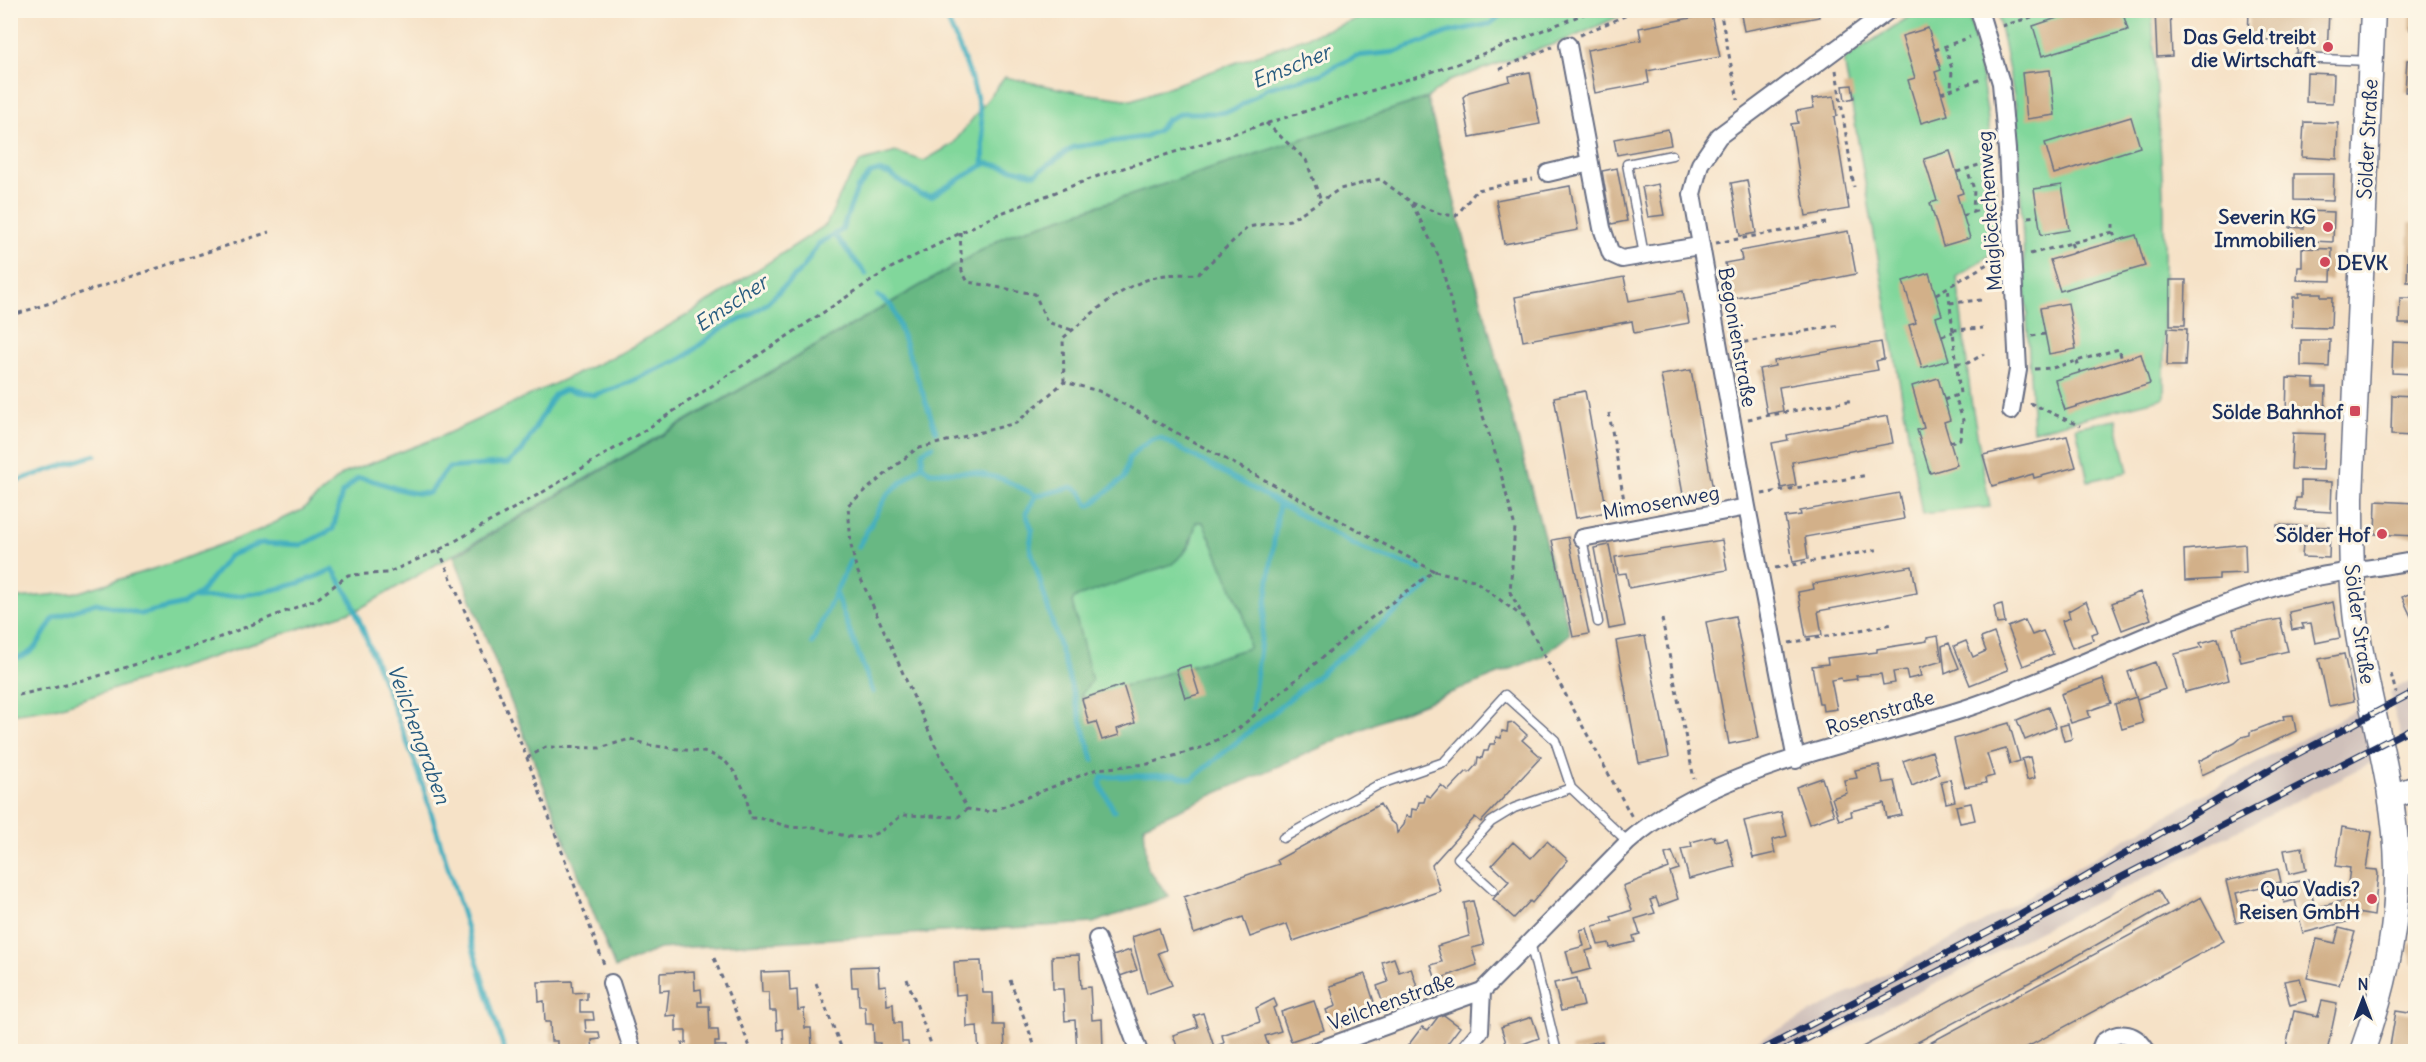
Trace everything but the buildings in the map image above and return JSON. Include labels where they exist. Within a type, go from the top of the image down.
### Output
[{"type":"main road","name":"Sölder Straße","points":[[2362,1052],[2383,981],[2396,901],[2396,846],[2391,797],[2382,744],[2360,650],[2351,570],[2352,485],[2373,10]]},
{"type":"main road","points":[[2391,797],[2415,788]]},
{"type":"street","name":"Begonienstraße","points":[[1796,760],[1746,502],[1692,194],[1700,164],[1708,149],[1719,136],[1889,10]]},
{"type":"street","name":"Maiglöckchenweg","points":[[1979,10],[1998,74],[2007,156],[2018,370],[2012,404]]},
{"type":"street","points":[[1568,45],[1606,246],[1611,254],[1622,259],[1700,246]]},
{"type":"street","points":[[1548,173],[1590,163]]},
{"type":"street","name":"Mimosenweg","points":[[1582,538],[1746,502]]},
{"type":"street","name":"Rosenstraße","points":[[1482,991],[1634,836],[1698,796],[1748,774],[1974,706],[2217,606],[2284,584],[2415,560]]},
{"type":"street","points":[[1097,939],[1139,1052]]},
{"type":"street","points":[[611,983],[633,1052]]},
{"type":"street","points":[[1463,1052],[1480,1031],[1482,991]]},
{"type":"street","name":"Veilchenstraße","points":[[1313,1052],[1482,991]]},
{"type":"street","points":[[2099,1052],[2103,1042],[2121,1033],[2134,1036],[2147,1052]]},
{"type":"lane","points":[[2297,58],[2371,61]]},
{"type":"lane","points":[[1644,255],[1627,164],[1672,155]]},
{"type":"lane","points":[[1582,538],[1598,622]]},
{"type":"lane","points":[[1283,838],[1378,785],[1444,762],[1456,753],[1472,729],[1505,695],[1555,740],[1571,788],[1634,836]]},
{"type":"lane","points":[[1493,890],[1458,858],[1491,822],[1514,808],[1571,788]]},
{"type":"lane","points":[[1530,942],[1557,1052]]},
{"type":"path","points":[[10,697],[92,678],[213,640],[289,612],[317,599],[348,575],[387,573],[440,550],[543,492],[645,430],[889,269],[960,232],[1041,196],[1457,64],[1594,10]]},
{"type":"path","points":[[1720,10],[1739,108]]},
{"type":"path","points":[[1935,50],[1986,31],[2055,10]]},
{"type":"path","points":[[1946,46],[1952,69],[1951,90]]},
{"type":"path","points":[[1833,52],[1854,187]]},
{"type":"path","points":[[1941,93],[1998,74]]},
{"type":"path","points":[[1266,123],[1306,160],[1321,201]]},
{"type":"path","points":[[1957,172],[2007,156]]},
{"type":"path","points":[[1963,216],[1973,212],[1974,189],[1967,169]]},
{"type":"path","points":[[1064,382],[1063,338],[1072,330],[1103,304],[1130,287],[1157,276],[1198,274],[1248,227],[1290,220],[1340,189],[1380,179],[1411,202],[1441,214],[1456,216],[1477,190],[1543,177],[1548,173]]},
{"type":"path","points":[[1411,202],[1440,259],[1467,368],[1497,459],[1515,527],[1510,592],[1634,836]]},
{"type":"path","points":[[1700,246],[1826,224]]},
{"type":"path","points":[[2113,224],[2116,241]]},
{"type":"path","points":[[10,316],[269,232]]},
{"type":"path","points":[[960,232],[962,271],[968,282],[1035,294],[1047,322],[1072,330]]},
{"type":"path","points":[[1936,294],[2013,254],[2113,232]]},
{"type":"path","points":[[2071,243],[2075,253]]},
{"type":"path","points":[[1944,400],[1960,394],[1948,287]]},
{"type":"path","points":[[1950,303],[1981,300]]},
{"type":"path","points":[[1718,347],[1839,325]]},
{"type":"path","points":[[1942,336],[1953,331],[1983,328]]},
{"type":"path","points":[[2018,370],[2052,368],[2118,349],[2122,360]]},
{"type":"path","points":[[1957,363],[1968,363],[1984,354]]},
{"type":"path","points":[[2077,361],[2080,372]]},
{"type":"path","points":[[1064,382],[1099,391],[1434,571],[1474,580],[1524,618]]},
{"type":"path","points":[[967,808],[935,745],[856,568],[851,545],[848,505],[916,449],[1016,423],[1064,382]]},
{"type":"path","points":[[1950,442],[1960,439],[1963,420],[1955,396]]},
{"type":"path","points":[[1732,423],[1854,400]]},
{"type":"path","points":[[2012,404],[2080,426]]},
{"type":"path","points":[[1609,413],[1629,529]]},
{"type":"path","points":[[1746,502],[1868,475]]},
{"type":"path","points":[[1759,571],[1881,549]]},
{"type":"path","points":[[440,550],[527,758],[611,983]]},
{"type":"path","points":[[967,808],[990,812],[1097,769],[1148,764],[1203,747],[1238,729],[1351,633],[1434,571]]},
{"type":"path","points":[[1662,619],[1698,796]]},
{"type":"path","points":[[1773,646],[1893,624]]},
{"type":"path","points":[[2391,674],[2396,693]]},
{"type":"path","points":[[527,758],[546,747],[600,748],[630,739],[648,745],[709,753],[725,761],[736,774],[746,794],[750,818],[769,818],[791,827],[816,827],[832,834],[857,839],[880,834],[902,815],[958,817],[967,808]]},
{"type":"path","points":[[714,958],[752,1052]]},
{"type":"path","points":[[907,979],[934,1052]]},
{"type":"path","points":[[1010,980],[1037,1052]]},
{"type":"path","points":[[816,983],[843,1052]]},
{"type":"shaded area","points":[[2415,678],[2415,738],[2403,744],[2389,692]]},
{"type":"shaded area","points":[[2362,707],[2375,761],[1802,1051],[1735,1052],[1964,933],[2268,757]]},
{"type":"green space","points":[[2015,10],[2152,11],[2164,209],[2164,398],[2033,431],[2016,107],[1998,15]]},
{"type":"green space","points":[[1379,11],[1631,11],[1571,38],[1449,81],[1427,98],[1006,236],[359,609],[59,707],[11,714],[10,599],[79,592],[172,563],[257,531],[302,510],[343,474],[442,436],[621,353],[691,313],[826,225],[844,187],[860,162],[896,152],[924,161],[953,144],[1005,77],[1076,92],[1132,100]]},
{"type":"green space","points":[[1918,11],[1968,11],[1985,99],[2002,247],[1957,277],[1971,400],[1990,507],[1922,514],[1844,59]]},
{"type":"green space","points":[[1427,98],[1570,634],[1541,657],[1385,719],[1144,825],[1147,868],[1169,896],[1093,923],[659,949],[615,968],[454,556],[1006,236]],"holes":[[[1196,522],[1203,522],[1244,616],[1249,648],[1082,699],[1081,695],[1092,680],[1072,602],[1074,598],[1172,564],[1188,546]]]},
{"type":"green space","points":[[2116,419],[2128,472],[2088,481],[2076,427]]},
{"type":"green space","points":[[1196,522],[1203,522],[1244,616],[1249,648],[1082,699],[1072,601],[1074,597],[1183,555],[1191,543]]},
{"type":"waterway","points":[[943,10],[967,67],[978,104],[982,123],[983,165]]},
{"type":"waterway","name":"Emscher","points":[[10,658],[26,655],[32,651],[54,618],[96,603],[141,614],[183,604],[201,592],[229,556],[261,543],[302,545],[333,529],[342,493],[358,478],[411,492],[429,493],[448,468],[508,463],[522,451],[554,395],[564,390],[594,395],[616,388],[683,358],[719,330],[750,315],[766,304],[803,268],[818,244],[842,230],[857,189],[871,173],[878,171],[889,174],[920,194],[931,196],[987,163],[1035,174],[1074,147],[1144,137],[1157,131],[1167,120],[1181,113],[1220,113],[1234,110],[1267,88],[1321,74],[1356,56],[1396,52],[1449,32],[1490,24],[1507,10]]},
{"type":"waterway","points":[[834,234],[866,274]]},
{"type":"waterway","points":[[878,296],[892,306],[936,431]]},
{"type":"waterway","points":[[933,446],[923,451],[922,465],[930,472],[972,472],[1003,479],[1037,496],[1072,487],[1081,492],[1088,505],[1091,505],[1124,478],[1129,459],[1138,449],[1152,439],[1161,438],[1360,548],[1422,570]]},
{"type":"waterway","points":[[10,483],[95,455]]},
{"type":"waterway","points":[[858,547],[887,495],[922,465]]},
{"type":"waterway","points":[[1034,495],[1034,500],[1026,513],[1032,530],[1030,547],[1093,760]]},
{"type":"waterway","points":[[1252,709],[1279,503]]},
{"type":"waterway","points":[[812,643],[850,561]]},
{"type":"waterway","name":"Veilchengraben","points":[[196,598],[231,596],[283,588],[333,569],[351,599],[418,770],[505,1052]]},
{"type":"waterway","points":[[1216,759],[1430,584]]},
{"type":"waterway","points":[[836,595],[873,692]]},
{"type":"waterway","points":[[1114,811],[1100,784],[1102,777],[1174,775],[1192,779],[1212,762]]},
{"type":"railway","points":[[1758,1052],[2020,915],[2286,760],[2416,691]]},
{"type":"railway","points":[[1781,1052],[2416,726]]},
{"type":"place","name":"Das Geld treibt die Wirtschaft","points":[[2328,47]]},
{"type":"place","name":"Severin KG Immobilien","points":[[2328,227]]},
{"type":"place","name":"DEVK","points":[[2325,262]]},
{"type":"place","name":"Sölde Bahnhof","points":[[2355,411]]},
{"type":"place","name":"Sölder Hof","points":[[2382,534]]},
{"type":"place","name":"Quo Vadis? Reisen GmbH","points":[[2372,899]]}]
